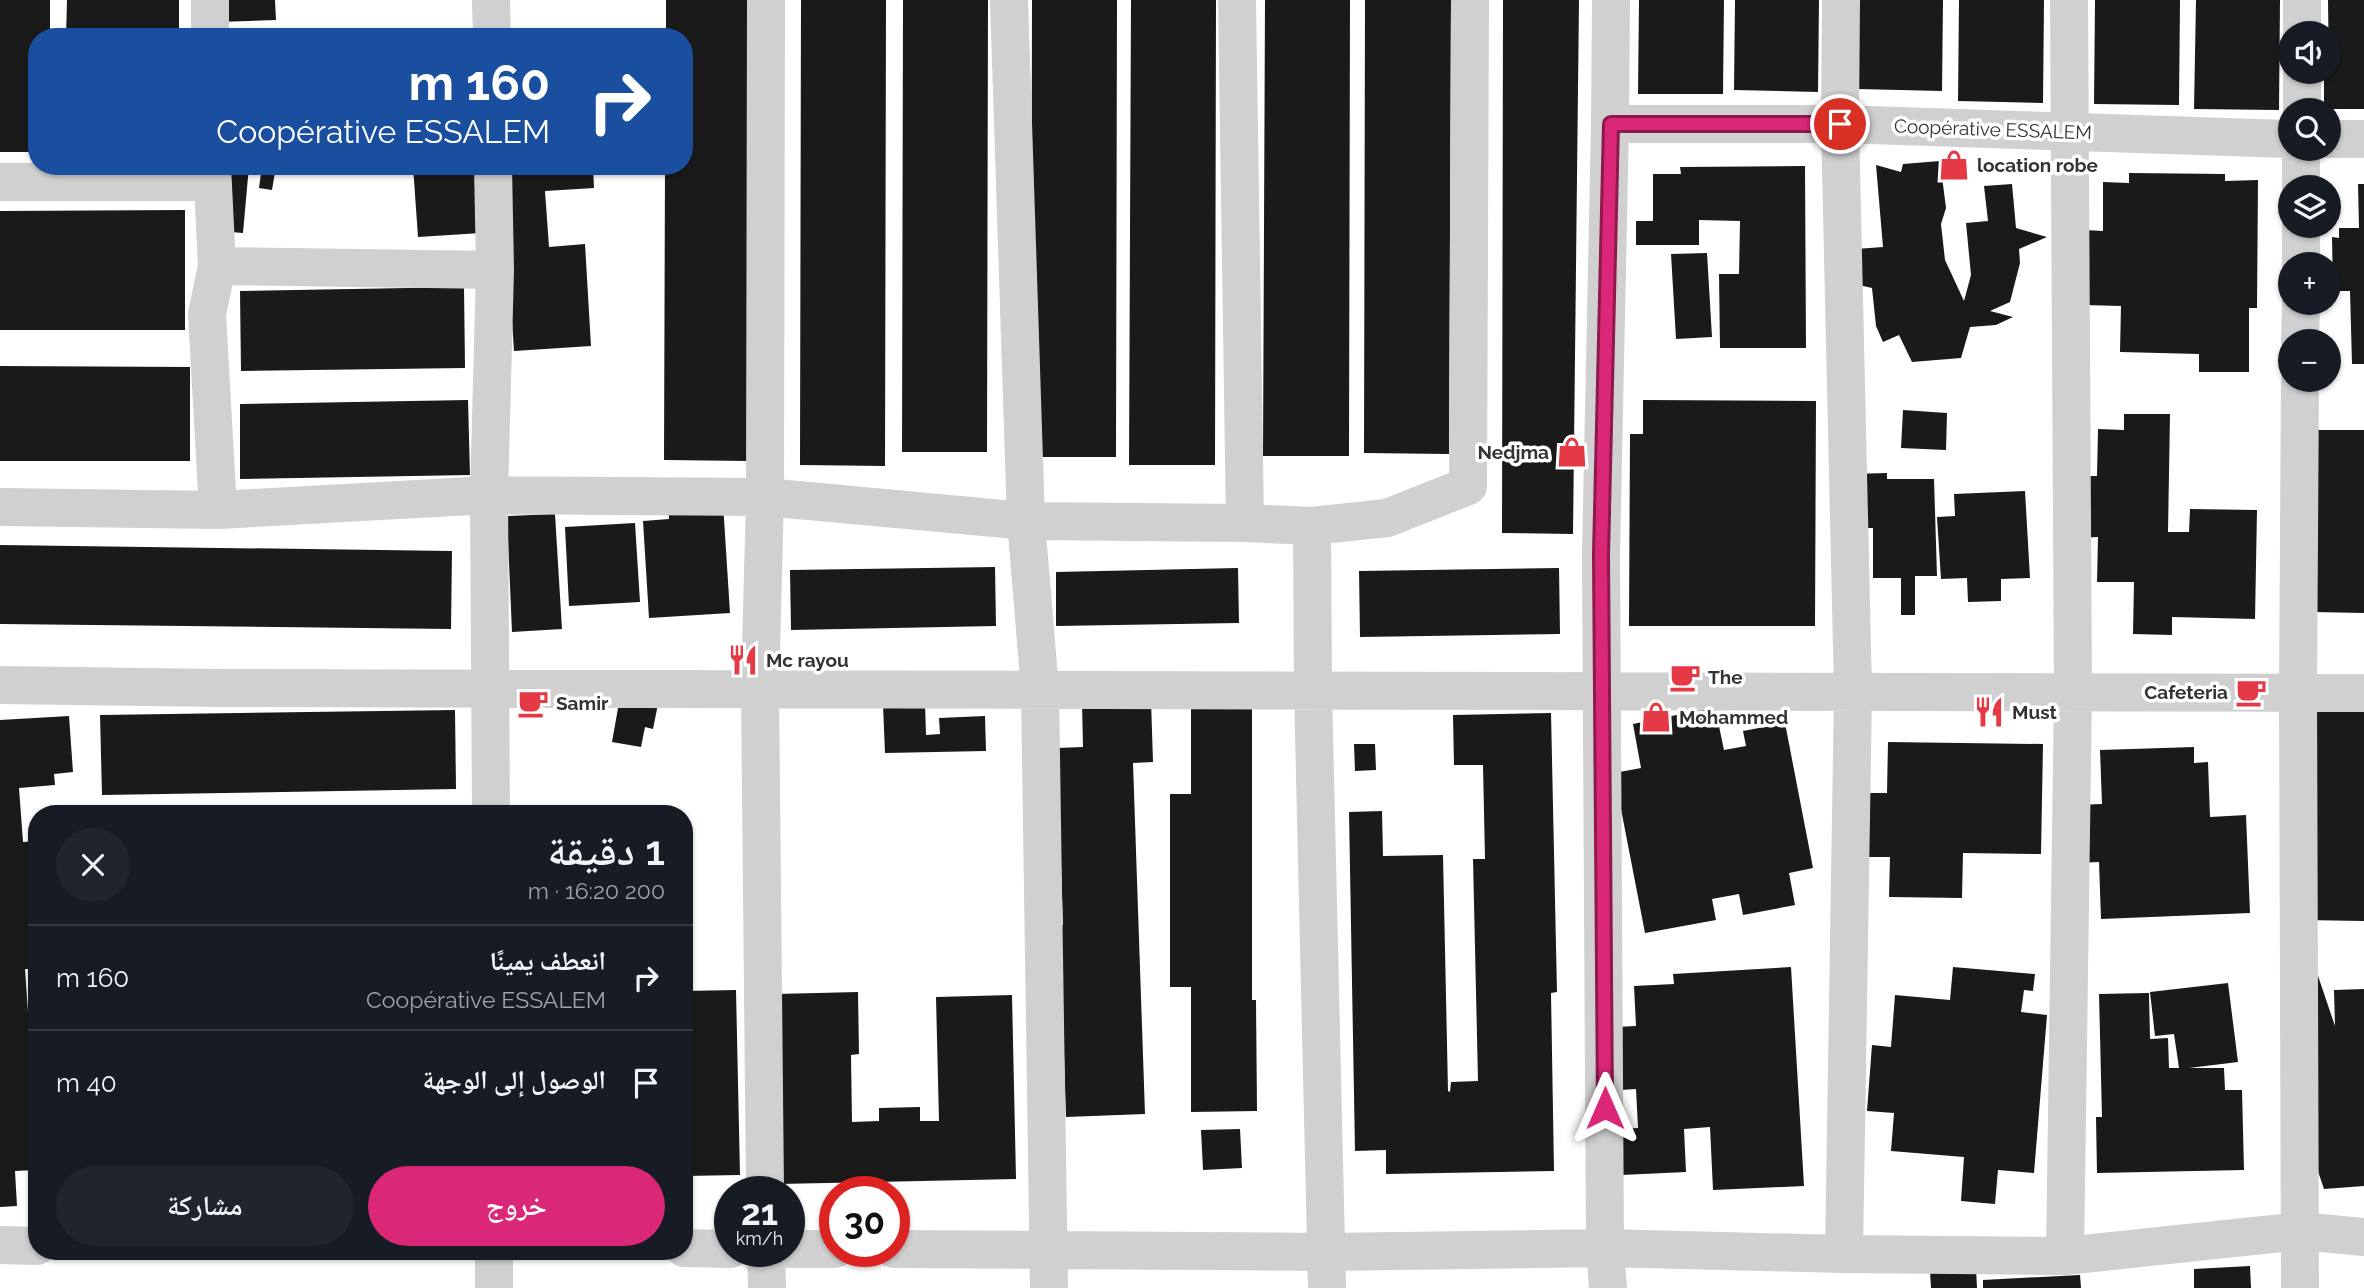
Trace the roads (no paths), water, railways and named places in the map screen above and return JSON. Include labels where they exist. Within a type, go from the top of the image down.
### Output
[{"type":"street","points":[[210,0],[210,28]]},
{"type":"street","points":[[491,0],[492,28]]},
{"type":"street","points":[[765,1176],[761,689],[765,497],[766,0]]},
{"type":"street","points":[[1009,0],[1026,521],[1040,690],[1049,1288]]},
{"type":"street","points":[[1237,0],[1245,523]]},
{"type":"street","points":[[0,507],[218,509],[489,495],[765,497],[1026,521],[1312,526],[1387,518],[1468,486],[1470,0]]},
{"type":"street","points":[[1608,1288],[1605,1248],[1601,555],[1611,124],[1611,0]]},
{"type":"street","points":[[1841,0],[1840,124],[1853,691],[1844,1254]]},
{"type":"street","points":[[2065,1256],[2073,692],[2068,0]]},
{"type":"street","points":[[2302,0],[2302,21]]},
{"type":"street","name":"Coopérative ESSALEM","points":[[1611,124],[1840,124],[2278,139]]},
{"type":"street","points":[[2341,139],[2364,139]]},
{"type":"street","points":[[0,182],[186,175]]},
{"type":"street","points":[[212,175],[217,266],[207,314],[218,509]]},
{"type":"street","points":[[491,805],[489,495],[495,270],[494,175]]},
{"type":"street","points":[[217,266],[495,270]]},
{"type":"street","points":[[2300,392],[2300,1288]]},
{"type":"street","points":[[1312,526],[1313,690],[1327,1270]]},
{"type":"street","points":[[0,685],[491,689],[2364,693]]},
{"type":"street","points":[[910,1250],[1049,1250],[1327,1270],[1605,1248],[2065,1256],[2300,1231],[2364,1237]]},
{"type":"street","points":[[0,1245],[28,1245]]},
{"type":"street","points":[[693,1248],[714,1249]]},
{"type":"street","points":[[494,1260],[494,1288]]},
{"type":"street","points":[[766,1267],[767,1288]]},
{"type":"place","name":"location robe","points":[[1954,165]]},
{"type":"place","name":"Nedjma","points":[[1572,452]]},
{"type":"place","name":"Mc rayou","points":[[743,660]]},
{"type":"place","name":"The","points":[[1685,677]]},
{"type":"place","name":"Cafeteria","points":[[2251,692]]},
{"type":"place","name":"Samir","points":[[533,703]]},
{"type":"place","name":"Must","points":[[1989,712]]},
{"type":"place","name":"Mohammed","points":[[1656,717]]}]
